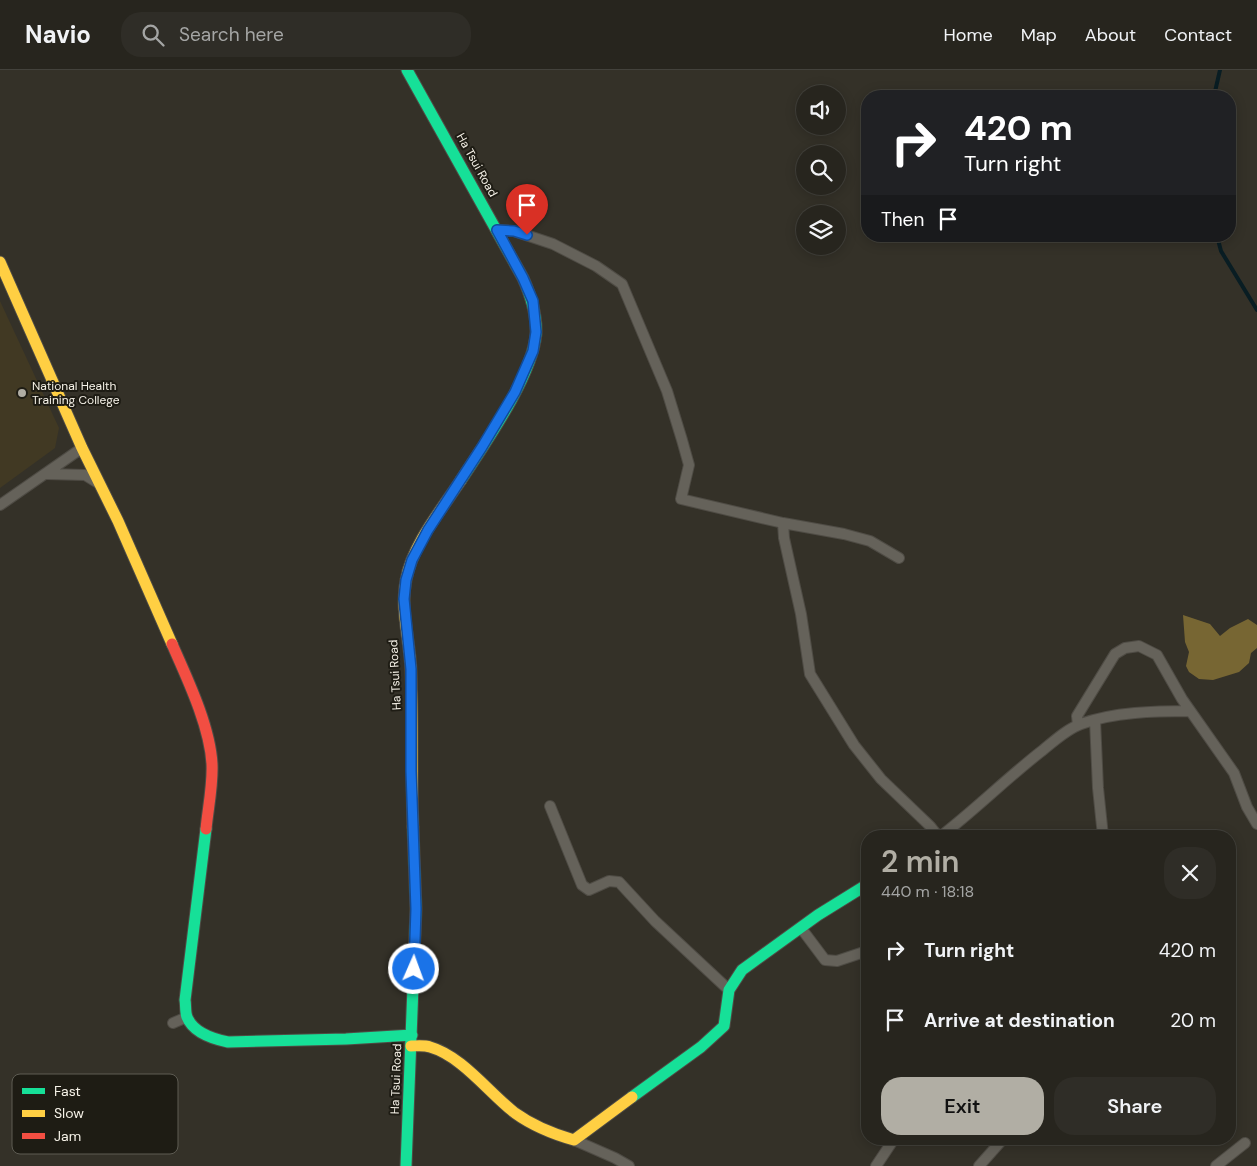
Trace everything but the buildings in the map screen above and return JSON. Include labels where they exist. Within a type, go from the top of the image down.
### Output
[{"type":"street","name":"Ha Tsui Road","points":[[406,1166],[416,909],[411,771],[411,669],[404,599],[406,580],[412,560],[428,530],[515,392],[533,351],[536,332],[533,301],[523,278],[407,70]]},
{"type":"street","points":[[497,230],[514,231],[553,244],[596,266],[622,284],[667,391],[689,465],[681,499],[783,523],[844,534],[870,542],[899,558]]},
{"type":"street","points":[[0,262],[82,448],[118,521],[194,694],[206,734],[212,762],[212,778],[185,1000],[187,1017],[199,1031],[212,1039],[228,1042],[346,1039],[411,1041],[429,1047],[442,1052],[509,1108],[538,1127],[574,1140],[629,1166]]},
{"type":"street","points":[[0,504],[47,474],[82,448]]},
{"type":"street","points":[[47,474],[85,475],[94,479],[100,485]]},
{"type":"street","points":[[783,523],[784,538],[801,614],[810,674],[854,745],[881,779],[934,830]]},
{"type":"street","points":[[1078,725],[1077,716],[1115,654],[1125,648],[1139,646],[1157,656],[1190,711],[1234,773],[1257,824]]},
{"type":"street","points":[[947,830],[972,811],[1016,771],[1078,725],[1095,720],[1156,710],[1190,711]]},
{"type":"street","points":[[1095,720],[1098,788],[1102,830]]},
{"type":"street","points":[[550,806],[582,886],[589,890],[609,881],[618,882],[655,921],[729,990]]},
{"type":"street","points":[[574,1140],[701,1047],[724,1026],[729,990],[742,970],[818,915],[861,888]]},
{"type":"street","points":[[801,928],[825,960],[837,961],[861,953]]},
{"type":"street","points":[[173,1023],[187,1017]]},
{"type":"street","points":[[1216,1166],[1245,1143]]},
{"type":"street","points":[[876,1166],[890,1145]]},
{"type":"street","points":[[979,1166],[998,1145]]},
{"type":"shaded area","name":"National Health Training College","points":[[0,301],[59,428],[55,448],[0,488]]},
{"type":"shaded area","points":[[1183,615],[1210,624],[1220,636],[1230,628],[1248,619],[1257,625],[1257,648],[1251,653],[1249,663],[1239,672],[1213,680],[1199,679],[1189,672],[1186,666],[1189,652],[1185,642]]},
{"type":"waterway","points":[[1215,90],[1220,70]]},
{"type":"waterway","points":[[1219,242],[1221,251],[1257,310]]},
{"type":"traffic: fast","points":[[407,70],[523,278],[531,298],[536,319],[533,351],[526,370],[506,409],[461,480]]},
{"type":"traffic: fast","points":[[406,1166],[416,909],[413,827]]},
{"type":"traffic: fast","points":[[206,829],[185,1000],[187,1017],[194,1027],[210,1037],[228,1042],[412,1035]]},
{"type":"traffic: fast","points":[[632,1097],[701,1047],[724,1026],[729,990],[742,970],[818,915],[861,888]]},
{"type":"traffic: slow","points":[[0,262],[82,448],[118,521],[172,644]]},
{"type":"traffic: slow","points":[[413,827],[411,671],[404,591],[414,554],[461,480]]},
{"type":"traffic: slow","points":[[411,1046],[428,1046],[453,1058],[522,1118],[543,1129],[574,1140],[632,1097]]},
{"type":"traffic: jam","points":[[172,644],[197,702],[210,749],[212,780],[206,829]]},
{"type":"place","name":"National Health Training College","points":[[22,393]]},
{"type":"route","points":[[414,969],[416,909],[411,771],[411,669],[404,599],[406,580],[412,560],[428,530],[515,392],[533,351],[536,332],[533,301],[497,230],[514,231],[527,235]]}]
